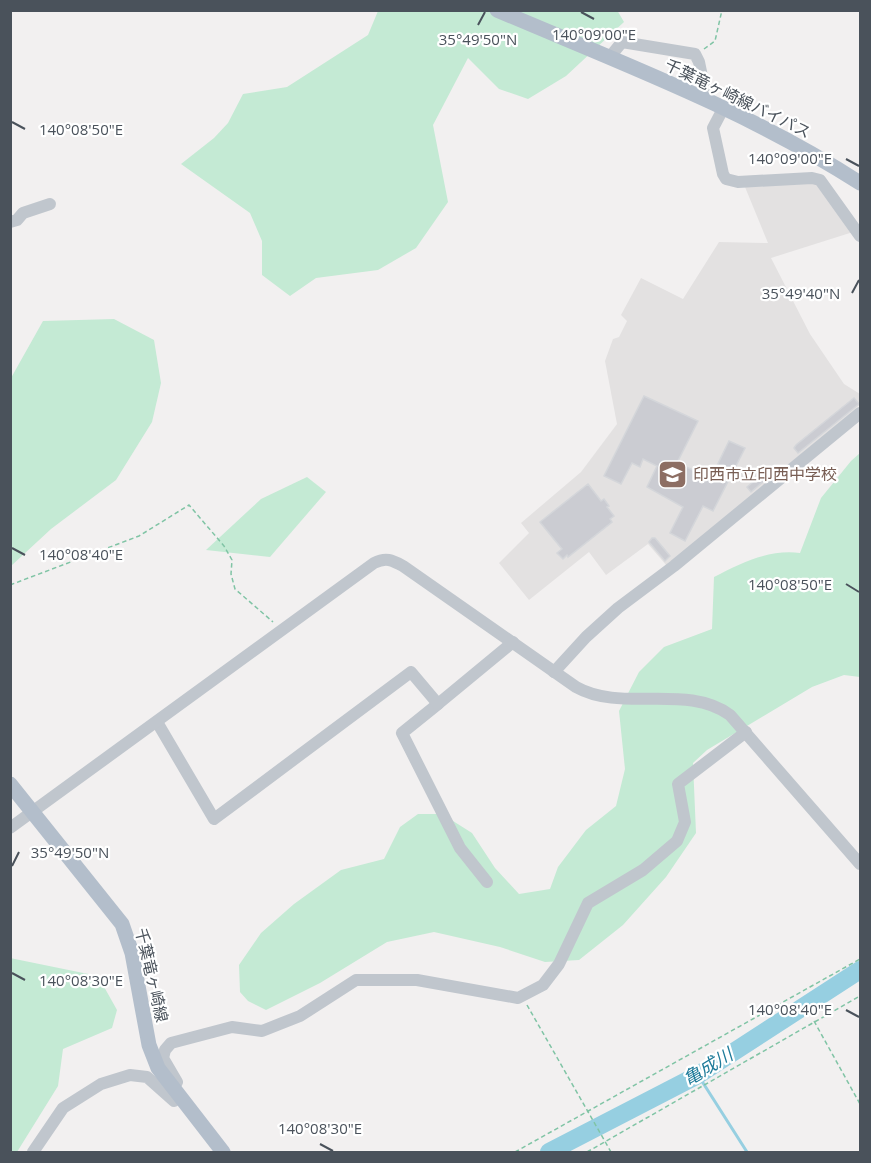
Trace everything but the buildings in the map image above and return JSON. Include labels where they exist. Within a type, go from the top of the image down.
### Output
[{"type":"main road","name":"千葉竜ヶ崎線バイパス","points":[[497,10],[724,107],[781,136],[861,183]]},
{"type":"main road","name":"千葉竜ヶ崎線","points":[[10,784],[122,924],[132,953],[153,1056],[158,1068],[223,1152]]},
{"type":"street","points":[[609,58],[622,42],[695,54],[705,91]]},
{"type":"street","points":[[724,107],[713,128],[726,179],[738,182],[812,178],[820,180],[861,236]]},
{"type":"street","points":[[10,222],[17,220],[23,213],[50,204]]},
{"type":"street","points":[[554,672],[586,637],[618,608],[674,566],[861,413]]},
{"type":"street","points":[[10,828],[384,558],[403,566],[590,695],[688,700],[707,703],[722,709],[746,732],[861,864]]},
{"type":"street","points":[[487,882],[460,848],[402,733],[513,642]]},
{"type":"street","points":[[157,722],[214,819],[411,672],[438,704]]},
{"type":"street","points":[[33,1152],[63,1108],[101,1084],[130,1075],[147,1077],[174,1101],[173,1089],[177,1082],[163,1058],[165,1050],[171,1043],[232,1027],[262,1031],[300,1016],[356,980],[417,980],[518,998],[543,985],[559,964],[588,903],[643,870],[677,841],[686,822],[678,784],[746,732]]},
{"type":"path","points":[[695,54],[715,41],[722,10]]},
{"type":"path","points":[[10,585],[139,536],[189,505],[224,546],[232,560],[231,574],[235,589],[284,629]]},
{"type":"path","points":[[515,1152],[861,958]]},
{"type":"path","points":[[522,996],[611,1152]]},
{"type":"path","points":[[587,1152],[861,996]]},
{"type":"path","points":[[814,1021],[861,1104]]},
{"type":"shaded area","points":[[817,183],[853,232],[771,258],[810,334],[844,384],[860,394],[860,405],[667,566],[648,544],[606,575],[589,552],[529,600],[499,563],[529,533],[521,523],[581,472],[617,424],[605,361],[613,339],[619,337],[627,321],[621,315],[641,278],[683,299],[719,242],[768,243],[745,187]]},
{"type":"green space","points":[[617,10],[624,22],[566,76],[528,99],[499,89],[468,58],[433,125],[448,202],[416,248],[378,270],[316,278],[290,296],[262,275],[262,241],[250,213],[181,164],[214,138],[228,123],[243,94],[287,87],[368,35],[378,11]]},
{"type":"green space","points":[[114,319],[154,340],[161,383],[152,422],[116,480],[51,529],[11,566],[11,378],[43,321]]},
{"type":"green space","points":[[860,453],[860,677],[844,675],[812,687],[707,750],[693,763],[696,833],[666,877],[623,925],[579,960],[545,962],[500,947],[434,932],[387,942],[320,983],[266,1010],[248,1001],[240,992],[239,965],[261,933],[294,904],[341,870],[384,859],[400,827],[418,814],[442,814],[472,833],[495,868],[519,894],[550,889],[558,867],[586,830],[616,806],[625,769],[619,711],[639,672],[664,647],[712,629],[714,577],[766,555],[800,553],[821,498]]},
{"type":"green space","points":[[307,477],[326,492],[270,557],[206,550],[261,499]]},
{"type":"green space","points":[[10,958],[98,976],[117,1010],[112,1028],[63,1049],[58,1086],[17,1152],[10,1152]]},
{"type":"waterway","name":"亀成川","points":[[549,1152],[698,1075],[860,970]]},
{"type":"waterway","points":[[698,1075],[747,1152]]},
{"type":"place","name":"印西市立印西中学校","points":[[672,474]]}]
